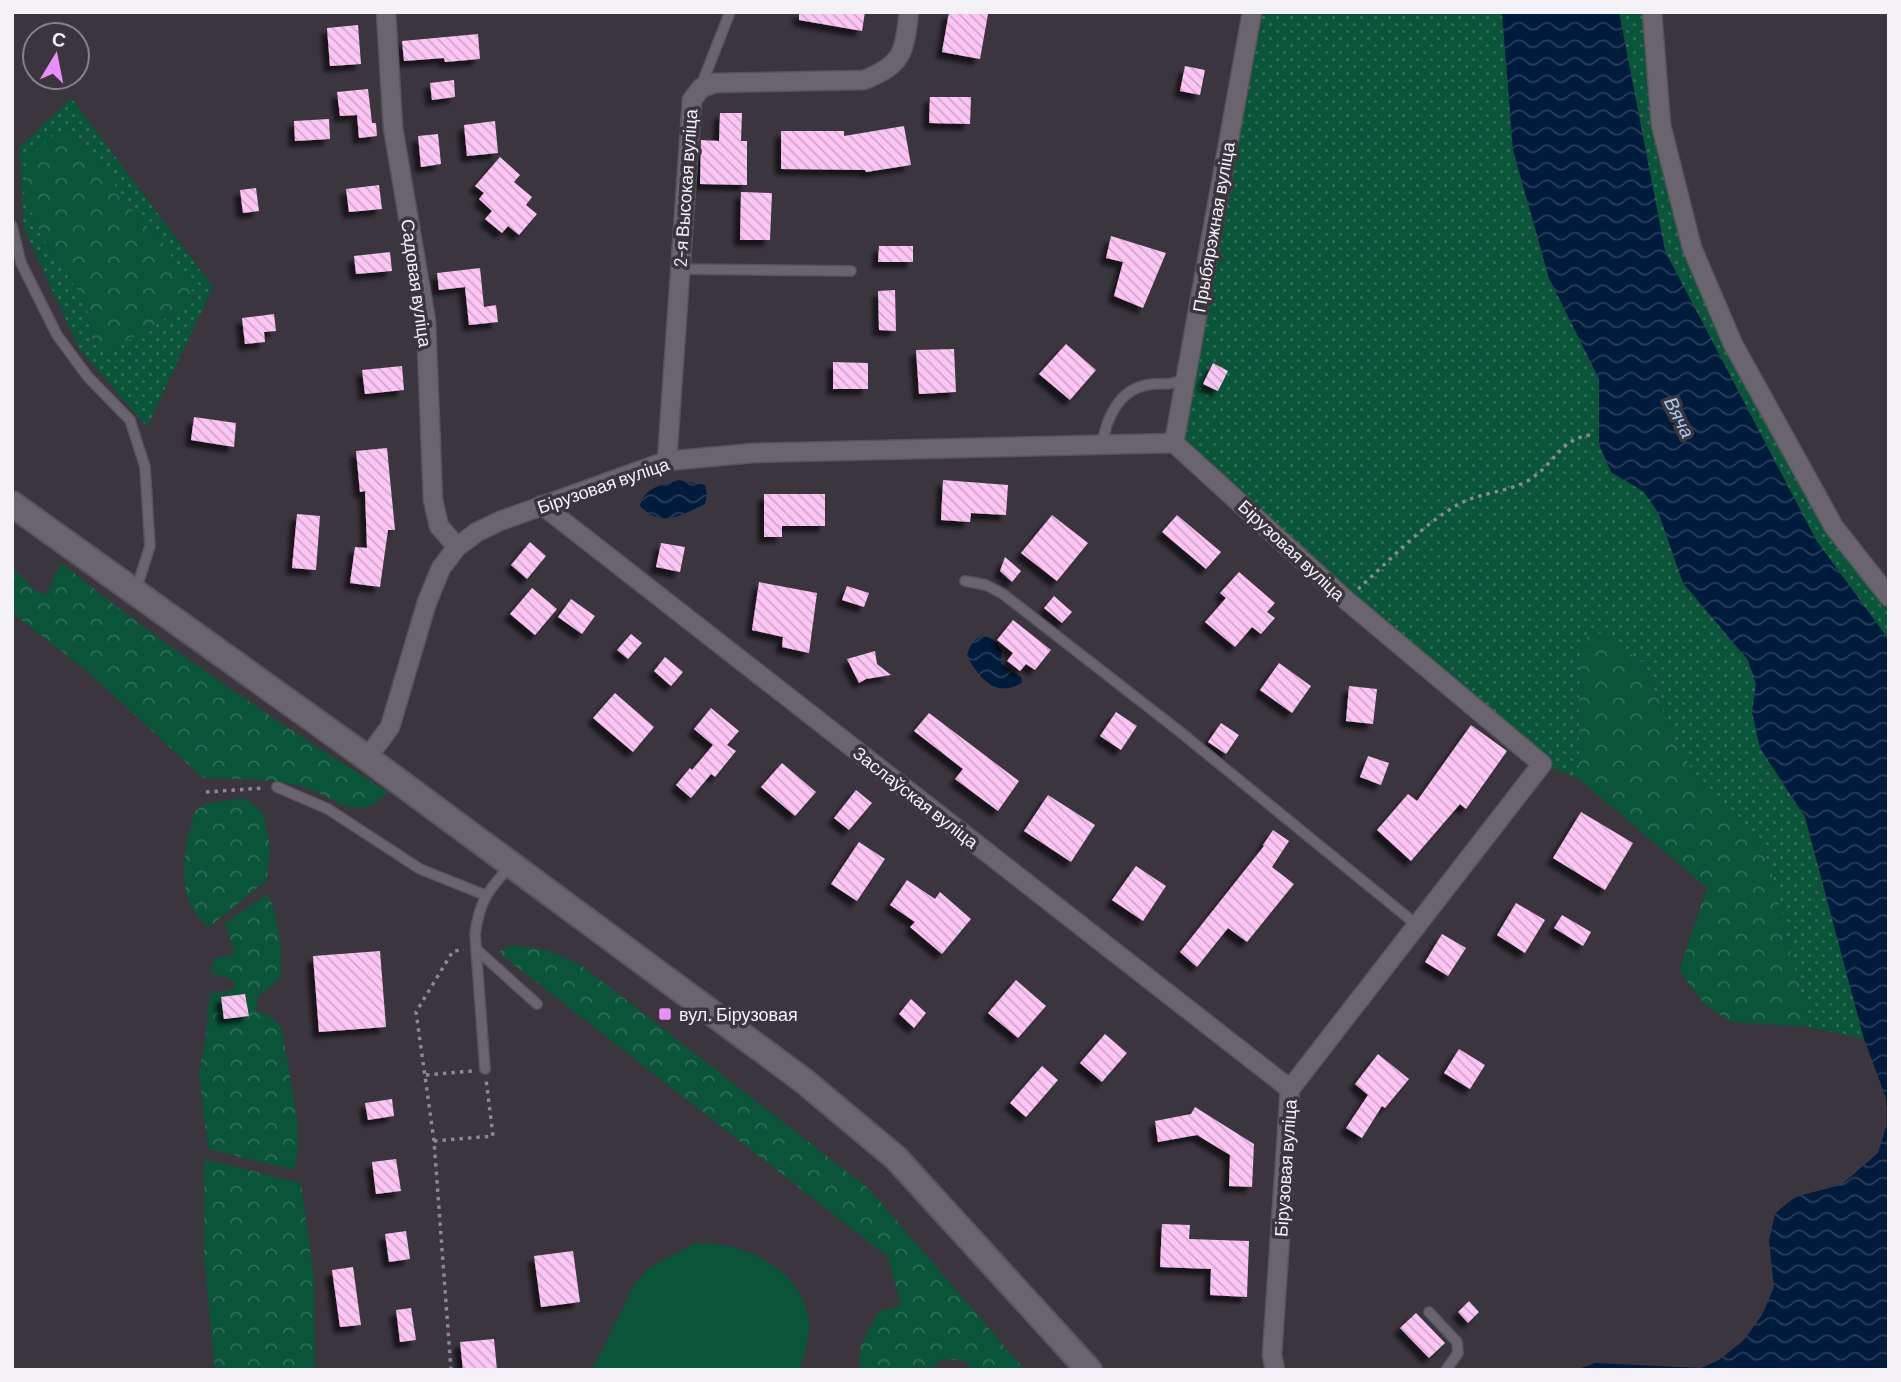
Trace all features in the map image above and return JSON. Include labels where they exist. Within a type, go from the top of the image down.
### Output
[{"type":"main road","points":[[12,504],[367,758],[804,1081],[896,1158],[1088,1370]]},
{"type":"street","name":"Садовая вуліца","points":[[386,12],[393,128],[426,321],[433,500],[439,526],[457,547]]},
{"type":"street","name":"2-я Высокая вуліца","points":[[667,461],[692,100],[701,88],[715,83],[864,80],[887,71],[901,55],[909,12]]},
{"type":"street","name":"Прыбярэжная вуліца","points":[[1174,443],[1252,12]]},
{"type":"street","points":[[1651,12],[1661,125],[1692,247],[1733,344],[1834,527],[1889,597]]},
{"type":"street","name":"Бірузовая вуліца","points":[[367,758],[390,727],[427,602],[441,568],[457,547],[477,532],[542,505],[667,461],[753,453],[1174,443],[1346,600],[1542,765],[1290,1089],[1273,1362]]},
{"type":"street","name":"Заслаўская вуліца","points":[[542,505],[1290,1089]]},
{"type":"lane","points":[[701,88],[730,12]]},
{"type":"lane","points":[[12,226],[21,263],[57,334],[88,377],[130,420],[145,467],[150,546],[136,592]]},
{"type":"lane","points":[[679,269],[851,271]]},
{"type":"lane","points":[[1102,445],[1110,414],[1130,393],[1146,385],[1172,385],[1186,378]]},
{"type":"lane","points":[[965,581],[986,585],[1003,594],[1179,731],[1417,925]]},
{"type":"lane","points":[[277,787],[328,809],[420,869],[485,895]]},
{"type":"lane","points":[[485,1069],[476,949],[478,914],[485,895],[512,864]]},
{"type":"lane","points":[[476,949],[537,1004]]},
{"type":"lane","points":[[1429,1312],[1457,1342],[1458,1353],[1446,1370]]},
{"type":"path","points":[[1346,600],[1440,516],[1462,502],[1529,480],[1544,468],[1563,445],[1577,437],[1590,435]]},
{"type":"path","points":[[206,792],[277,787]]},
{"type":"path","points":[[451,1370],[434,1141],[416,1012],[453,951],[476,949]]},
{"type":"path","points":[[426,1075],[485,1069],[493,1136],[434,1141]]},
{"type":"green space","points":[[1252,12],[1502,12],[1513,150],[1549,278],[1599,379],[1599,445],[1611,472],[1644,492],[1659,514],[1683,583],[1748,660],[1756,684],[1752,712],[1760,748],[1805,817],[1864,1039],[1809,1027],[1770,865],[1752,834],[1704,789],[1676,743],[1643,662],[1580,647],[1579,779],[1542,764],[1174,443]]},
{"type":"green space","points":[[1619,12],[1652,12],[1661,125],[1692,248],[1834,527],[1889,598],[1889,640],[1816,540],[1665,251]]},
{"type":"green space","points":[[71,98],[213,287],[147,427],[80,350],[24,229],[19,148]],"holes":[[[90,150],[135,214],[164,244],[185,307],[107,353],[93,341],[86,303],[44,240],[24,196]]]},
{"type":"green space","points":[[57,132],[73,138],[90,150],[135,214],[164,244],[193,292],[185,307],[107,353],[93,341],[86,303],[44,240],[24,196],[30,157]]},
{"type":"green space","points":[[60,565],[64,565],[142,626],[223,683],[388,792],[369,806],[353,808],[308,788],[288,783],[203,778],[86,670],[12,613],[12,566],[33,589],[46,595]]},
{"type":"green space","points":[[1590,633],[1604,634],[1643,663],[1676,743],[1704,789],[1752,834],[1770,865],[1809,1027],[1731,1022],[1704,1004],[1679,971],[1707,888],[1579,779],[1580,647]]},
{"type":"green space","points":[[244,798],[263,812],[270,845],[267,880],[208,928],[191,905],[185,883],[185,858],[195,811],[207,803]]},
{"type":"green space","points":[[268,894],[279,936],[280,979],[258,996],[256,1011],[270,1016],[282,1029],[297,1117],[298,1151],[294,1170],[208,1149],[199,1072],[206,1037],[209,994],[235,989],[232,979],[210,973],[215,958],[235,955],[225,923]]},
{"type":"green space","points":[[513,945],[548,950],[581,965],[869,1189],[1025,1370],[972,1370],[965,1361],[942,1359],[930,1370],[859,1370],[861,1345],[879,1311],[901,1305],[888,1257],[498,952]]},
{"type":"green space","points":[[204,1159],[301,1183],[314,1279],[315,1370],[215,1370],[204,1259]]},
{"type":"green space","points":[[695,1243],[732,1247],[751,1253],[783,1273],[795,1287],[804,1303],[809,1322],[807,1346],[799,1370],[592,1370],[635,1283],[649,1268]]},
{"type":"water","name":"Вяча","points":[[1502,12],[1619,12],[1665,251],[1816,540],[1889,640],[1889,1370],[1576,1370],[1595,1363],[1701,1368],[1719,1360],[1744,1340],[1762,1315],[1774,1287],[1769,1240],[1775,1214],[1794,1197],[1841,1185],[1878,1153],[1887,1124],[1886,1098],[1864,1039],[1805,817],[1760,748],[1752,712],[1756,684],[1748,660],[1683,583],[1659,514],[1644,492],[1611,472],[1599,444],[1599,379],[1549,278],[1513,150]]},
{"type":"water","points":[[679,480],[705,485],[705,504],[672,518],[656,517],[640,506],[650,491]]},
{"type":"water","points":[[985,636],[993,639],[1002,650],[1001,664],[1021,677],[1022,683],[1012,687],[996,687],[977,672],[967,656],[973,643]]},
{"type":"building","points":[[799,12],[865,12],[862,31],[799,20]]},
{"type":"building","points":[[949,12],[988,14],[980,59],[942,52]]},
{"type":"building","points":[[358,25],[361,64],[330,66],[327,28]]},
{"type":"building","points":[[478,34],[480,59],[404,61],[402,41]]},
{"type":"building","points":[[1185,66],[1205,70],[1200,95],[1180,91]]},
{"type":"building","points":[[454,80],[455,97],[432,100],[430,83]]},
{"type":"building","points":[[368,89],[372,123],[376,123],[377,136],[359,138],[357,115],[340,116],[337,92]]},
{"type":"building","points":[[930,97],[971,97],[970,124],[929,123]]},
{"type":"building","points":[[720,113],[742,113],[741,141],[747,141],[747,185],[700,184],[701,140],[719,141]]},
{"type":"building","points":[[329,119],[330,139],[295,141],[294,121]]},
{"type":"building","points":[[495,121],[498,153],[467,156],[464,125]]},
{"type":"building","points":[[904,126],[911,165],[866,172],[781,169],[781,131],[844,131],[844,136]]},
{"type":"building","points":[[438,134],[441,164],[421,167],[418,136]]},
{"type":"building","points":[[500,157],[520,175],[514,182],[532,197],[526,205],[537,214],[519,235],[508,226],[502,233],[485,219],[492,211],[479,199],[484,193],[475,186]]},
{"type":"building","points":[[379,185],[382,209],[349,212],[346,189]]},
{"type":"building","points":[[256,188],[259,211],[243,213],[240,190]]},
{"type":"building","points":[[741,192],[772,193],[770,240],[740,240]]},
{"type":"building","points":[[1111,236],[1166,253],[1143,308],[1114,296],[1123,262],[1106,258]]},
{"type":"building","points":[[879,246],[913,246],[913,262],[878,262]]},
{"type":"building","points":[[390,252],[392,271],[356,274],[354,256]]},
{"type":"building","points":[[480,268],[484,307],[496,305],[498,322],[469,325],[465,287],[439,290],[437,273]]},
{"type":"building","points":[[895,290],[896,331],[879,330],[878,291]]},
{"type":"building","points":[[274,314],[276,331],[264,332],[265,342],[245,344],[242,318]]},
{"type":"building","points":[[1066,344],[1096,370],[1070,400],[1039,374]]},
{"type":"building","points":[[954,349],[956,392],[919,394],[916,350]]},
{"type":"building","points":[[833,362],[868,363],[868,389],[833,389]]},
{"type":"building","points":[[1213,363],[1228,371],[1218,391],[1203,384]]},
{"type":"building","points":[[402,366],[404,390],[365,394],[362,370]]},
{"type":"building","points":[[194,417],[236,423],[234,447],[191,440]]},
{"type":"building","points":[[387,448],[395,530],[388,530],[380,587],[350,583],[355,547],[367,548],[365,491],[360,492],[356,451]]},
{"type":"building","points":[[943,480],[1008,485],[1006,515],[971,513],[970,522],[941,520]]},
{"type":"building","points":[[764,494],[825,494],[825,526],[782,526],[782,537],[764,537]]},
{"type":"building","points":[[297,514],[320,516],[316,570],[292,568]]},
{"type":"building","points":[[1052,515],[1088,543],[1057,581],[1021,553]]},
{"type":"building","points":[[1177,515],[1221,552],[1206,569],[1162,532]]},
{"type":"building","points":[[530,542],[546,556],[527,579],[511,565]]},
{"type":"building","points":[[661,543],[685,547],[680,572],[656,567]]},
{"type":"building","points":[[1005,557],[1021,571],[1012,582],[1000,571]]},
{"type":"building","points":[[1239,572],[1275,603],[1267,612],[1275,618],[1261,634],[1252,627],[1235,647],[1205,622],[1226,598],[1220,593]]},
{"type":"building","points":[[759,582],[817,593],[809,653],[782,647],[783,637],[752,630]]},
{"type":"building","points":[[847,586],[869,593],[864,607],[842,600]]},
{"type":"building","points":[[532,588],[557,609],[535,635],[510,614]]},
{"type":"building","points":[[1054,596],[1072,612],[1062,623],[1044,608]]},
{"type":"building","points":[[571,599],[595,616],[582,634],[558,617]]},
{"type":"building","points":[[1013,620],[1051,650],[1035,670],[1026,664],[1020,671],[1007,661],[1013,653],[997,640]]},
{"type":"building","points":[[631,634],[642,643],[628,659],[617,650]]},
{"type":"building","points":[[875,651],[877,664],[891,675],[866,679],[859,683],[847,659]]},
{"type":"building","points":[[665,657],[683,672],[671,686],[654,671]]},
{"type":"building","points":[[1279,663],[1311,686],[1292,713],[1260,690]]},
{"type":"building","points":[[1349,686],[1377,689],[1373,724],[1346,721]]},
{"type":"building","points":[[615,693],[654,727],[633,752],[593,718]]},
{"type":"building","points":[[711,708],[739,731],[727,745],[736,751],[715,777],[711,774],[691,798],[676,785],[713,745],[694,729]]},
{"type":"building","points":[[1116,712],[1137,726],[1121,750],[1100,736]]},
{"type":"building","points":[[929,713],[1019,781],[998,811],[955,779],[963,769],[914,731]]},
{"type":"building","points":[[1221,723],[1239,735],[1226,754],[1208,742]]},
{"type":"building","points":[[1471,725],[1507,751],[1466,809],[1460,804],[1411,861],[1377,830],[1408,794],[1417,801]]},
{"type":"building","points":[[1368,756],[1389,763],[1381,785],[1360,777]]},
{"type":"building","points":[[782,763],[816,792],[795,816],[761,787]]},
{"type":"building","points":[[856,790],[872,803],[849,830],[834,818]]},
{"type":"building","points":[[1048,795],[1095,825],[1071,862],[1024,831]]},
{"type":"building","points":[[1581,812],[1633,843],[1605,890],[1553,858]]},
{"type":"building","points":[[1273,830],[1289,841],[1272,867],[1294,884],[1247,942],[1228,928],[1197,967],[1180,952],[1264,846]]},
{"type":"building","points":[[859,842],[885,859],[857,901],[831,884]]},
{"type":"building","points":[[1136,866],[1166,886],[1143,921],[1112,900]]},
{"type":"building","points":[[907,880],[935,899],[940,892],[971,919],[942,954],[910,927],[915,922],[890,905]]},
{"type":"building","points":[[1516,903],[1545,920],[1525,953],[1497,935]]},
{"type":"building","points":[[1562,915],[1591,932],[1583,946],[1554,928]]},
{"type":"building","points":[[1442,934],[1466,948],[1448,976],[1425,962]]},
{"type":"building","points":[[380,951],[386,1027],[319,1032],[313,956]]},
{"type":"building","points":[[1016,980],[1046,1006],[1018,1038],[988,1013]]},
{"type":"building","points":[[245,994],[249,1016],[224,1019],[221,997]]},
{"type":"building","points":[[911,999],[926,1013],[914,1028],[899,1014]]},
{"type":"building","points":[[1105,1034],[1127,1053],[1102,1082],[1080,1063]]},
{"type":"building","points":[[1459,1049],[1485,1065],[1470,1089],[1444,1073]]},
{"type":"building","points":[[1378,1054],[1409,1079],[1385,1108],[1382,1106],[1362,1138],[1346,1128],[1368,1095],[1355,1084]]},
{"type":"building","points":[[1042,1066],[1058,1080],[1026,1117],[1010,1103]]},
{"type":"building","points":[[392,1099],[394,1116],[368,1120],[365,1103]]},
{"type":"building","points":[[1195,1107],[1254,1144],[1252,1187],[1229,1186],[1230,1155],[1197,1135],[1158,1142],[1155,1121],[1191,1114]]},
{"type":"building","points":[[396,1159],[401,1191],[376,1194],[372,1162]]},
{"type":"building","points":[[1162,1224],[1190,1225],[1189,1239],[1249,1241],[1247,1297],[1210,1295],[1211,1269],[1160,1267]]},
{"type":"building","points":[[406,1231],[410,1259],[389,1262],[385,1234]]},
{"type":"building","points":[[573,1251],[580,1302],[541,1307],[534,1256]]},
{"type":"building","points":[[353,1267],[361,1325],[340,1327],[332,1270]]},
{"type":"building","points":[[1469,1301],[1479,1312],[1468,1323],[1458,1312]]},
{"type":"building","points":[[411,1308],[416,1340],[400,1342],[396,1310]]},
{"type":"building","points":[[1416,1313],[1445,1343],[1429,1358],[1400,1328]]},
{"type":"building","points":[[494,1339],[497,1370],[463,1370],[460,1342]]},
{"type":"place","name":"вул. Бірузовая","points":[[665,1014]]}]
